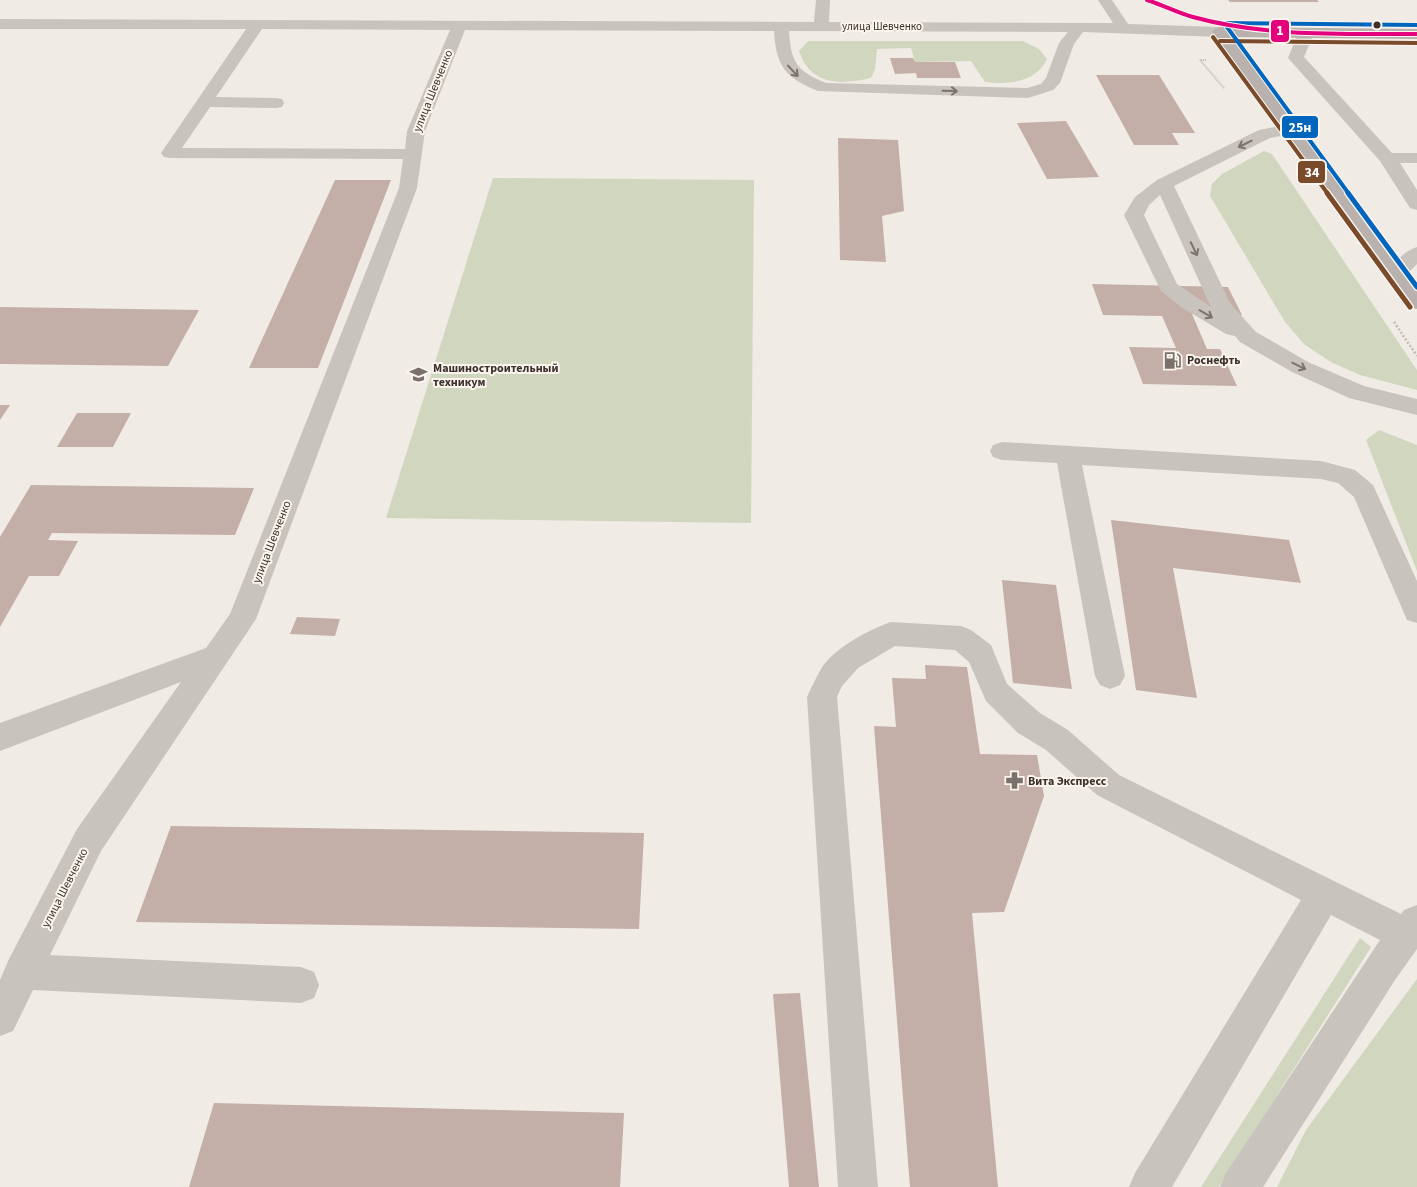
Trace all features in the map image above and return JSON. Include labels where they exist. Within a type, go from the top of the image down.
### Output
[{"type":"main road","name":"улица Шевченко","points":[[1220,32],[1417,34]]},
{"type":"main road","points":[[1220,32],[1417,302]]},
{"type":"street","points":[[821,26],[824,0]]},
{"type":"street","points":[[1105,0],[1122,28]]},
{"type":"street","name":"улица Шевченко","points":[[0,24],[459,27],[821,26],[1122,28],[1220,32]]},
{"type":"street","points":[[256,25],[170,154],[413,154]]},
{"type":"street","points":[[781,26],[782,51],[788,66],[801,79],[824,88],[1028,93],[1048,87],[1054,80],[1067,43],[1079,28]]},
{"type":"street","name":"улица Шевченко","points":[[0,1018],[89,840],[242,619],[408,188],[416,131],[459,27]]},
{"type":"street","points":[[1306,34],[1296,58],[1387,158],[1417,204]]},
{"type":"street","points":[[163,140],[200,109],[276,103]]},
{"type":"street","points":[[1291,129],[1265,134],[1164,184],[1143,198],[1136,207],[1134,215],[1168,287],[1177,295],[1300,367],[1357,392],[1417,407]]},
{"type":"street","points":[[1387,158],[1417,158]]},
{"type":"street","points":[[1164,184],[1221,305],[1248,337]]},
{"type":"street","points":[[1397,273],[1417,252]]},
{"type":"street","points":[[1002,451],[1320,470],[1346,476],[1364,492],[1417,612]]},
{"type":"street","points":[[1068,455],[1110,676]]},
{"type":"street","points":[[858,1187],[822,697],[832,676],[848,659],[892,634],[962,638],[980,654],[996,692],[1029,723],[1057,740],[1108,785],[1324,894],[1412,928],[1382,967],[1240,1187]]},
{"type":"street","points":[[0,737],[215,657]]},
{"type":"street","points":[[1149,1187],[1324,894]]},
{"type":"street","points":[[22,972],[300,985]]},
{"type":"green space","points":[[808,41],[1023,41],[1039,49],[1047,59],[1036,73],[1029,77],[1012,82],[994,83],[985,82],[971,61],[915,62],[911,48],[877,49],[875,69],[871,78],[838,82],[819,77],[804,62],[799,51]]},
{"type":"green space","points":[[1264,151],[1272,154],[1417,370],[1417,390],[1360,375],[1331,362],[1305,345],[1285,322],[1210,196],[1212,184],[1222,174]]},
{"type":"green space","points":[[493,178],[754,180],[751,523],[386,518]]},
{"type":"green space","points":[[1379,430],[1417,445],[1417,571],[1366,440]]},
{"type":"green space","points":[[1360,938],[1371,947],[1219,1187],[1201,1187]]},
{"type":"green space","points":[[1417,979],[1417,1187],[1277,1187],[1306,1130]]},
{"type":"building","points":[[1228,0],[1317,0],[1319,2],[1230,2]]},
{"type":"building","points":[[890,58],[913,58],[915,62],[955,62],[961,78],[917,78],[916,73],[895,74]]},
{"type":"building","points":[[1096,75],[1159,75],[1195,133],[1172,133],[1179,145],[1134,145]]},
{"type":"building","points":[[1066,121],[1099,177],[1047,179],[1017,123]]},
{"type":"building","points":[[838,138],[898,140],[904,211],[882,216],[886,262],[840,260]]},
{"type":"building","points":[[335,180],[391,180],[318,368],[249,368]]},
{"type":"building","points":[[1092,284],[1228,287],[1242,315],[1192,314],[1207,349],[1220,349],[1237,386],[1143,384],[1129,347],[1176,348],[1162,316],[1103,315]]},
{"type":"building","points":[[0,307],[199,310],[168,366],[0,364]]},
{"type":"building","points":[[0,405],[10,405],[0,420]]},
{"type":"building","points":[[77,413],[131,413],[113,447],[57,447]]},
{"type":"building","points":[[31,485],[254,488],[235,535],[52,533],[48,540],[78,541],[59,576],[29,576],[0,627],[0,537]]},
{"type":"building","points":[[1111,520],[1289,540],[1301,583],[1173,568],[1197,698],[1136,690]]},
{"type":"building","points":[[1002,580],[1056,585],[1072,689],[1013,683]]},
{"type":"building","points":[[297,617],[340,619],[335,636],[290,634]]},
{"type":"building","points":[[925,665],[967,667],[980,754],[1037,755],[1044,796],[1004,912],[972,913],[998,1187],[910,1187],[874,726],[896,727],[892,678],[926,679]]},
{"type":"building","points":[[171,826],[644,833],[639,929],[136,922]]},
{"type":"building","points":[[800,993],[819,1187],[789,1187],[773,994]]},
{"type":"building","points":[[214,1103],[624,1113],[620,1187],[189,1187]]},
{"type":"transit line","name":"1","points":[[1147,0],[1194,17],[1255,28],[1282,31],[1417,34]]},
{"type":"transit line","name":"25н","points":[[1220,23],[1417,25]]},
{"type":"transit line","name":"25н","points":[[1227,27],[1417,287]]},
{"type":"transit line","name":"34","points":[[1213,37],[1410,307]]},
{"type":"transit line","name":"34","points":[[1220,41],[1417,43]]},
{"type":"place","name":"Роснефть","points":[[1173,360]]},
{"type":"place","name":"Машиностроительный техникум","points":[[419,375]]},
{"type":"place","name":"Вита Экспресс","points":[[1014,781]]}]
